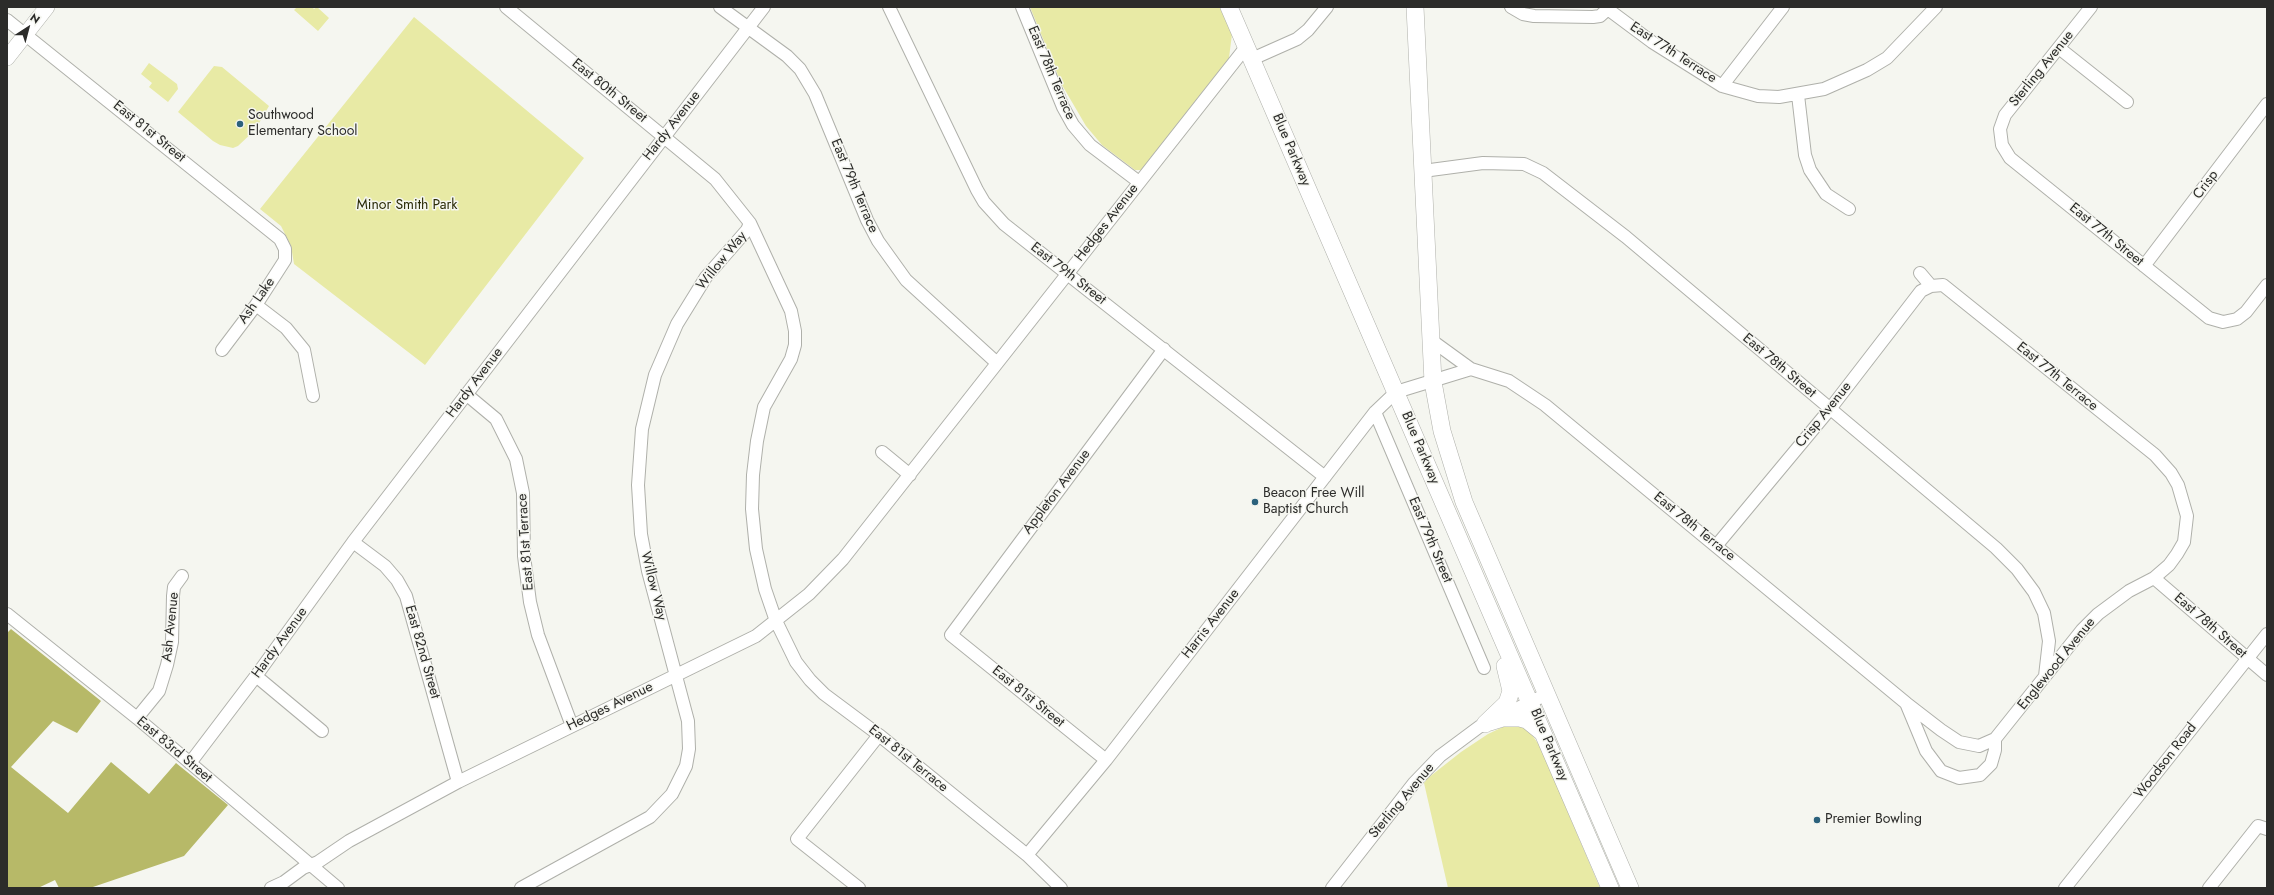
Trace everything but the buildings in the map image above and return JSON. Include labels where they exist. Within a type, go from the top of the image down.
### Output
[{"type":"highway","name":"Blue Parkway","points":[[1229,7],[1610,888]]},
{"type":"highway","name":"Blue Parkway","points":[[1415,7],[1433,382],[1442,431],[1464,502],[1630,888]]},
{"type":"highway","points":[[1485,724],[1507,703],[1511,691],[1509,676],[1498,645],[1492,614]]},
{"type":"highway","points":[[1485,724],[1503,718],[1520,718],[1534,725],[1544,734]]},
{"type":"main road","points":[[7,58],[47,7]]},
{"type":"street","name":"East 80th Street","points":[[506,7],[664,136],[714,179],[750,223],[791,311],[795,331],[791,359],[764,407],[757,440],[753,475],[752,509],[756,549],[765,589],[776,621]]},
{"type":"street","name":"East 79th Terrace","points":[[720,7],[747,29],[787,56],[808,81],[867,220],[892,262],[906,280],[997,363]]},
{"type":"street","name":"Hardy Avenue","points":[[190,763],[256,676],[353,542],[764,7]]},
{"type":"street","name":"East 79th Street","points":[[890,7],[984,202],[1004,224],[1325,477]]},
{"type":"street","name":"East 78th Terrace","points":[[1022,7],[1063,107],[1073,125],[1090,145],[1139,182]]},
{"type":"street","points":[[1249,53],[1297,38],[1308,30],[1327,7]]},
{"type":"street","name":"East 77th Terrace","points":[[1511,7],[1524,14],[1534,16],[1593,17],[1610,9],[1652,42],[1722,86],[1738,92],[1758,96],[1780,97],[1798,95],[1845,81],[1874,66],[1887,58],[1936,7]]},
{"type":"street","points":[[1722,86],[1782,7]]},
{"type":"street","name":"Sterling Avenue","points":[[2001,134],[2005,115],[2091,7]]},
{"type":"street","name":"East 81st Street","points":[[7,20],[74,72],[280,239],[285,249]]},
{"type":"street","points":[[2059,48],[2127,102]]},
{"type":"street","name":"Hedges Avenue","points":[[271,888],[458,782],[756,636],[809,594],[843,559],[1139,182],[1249,53]]},
{"type":"street","points":[[1798,95],[1805,155],[1810,170],[1826,194],[1849,209]]},
{"type":"street","name":"Crisp","points":[[2144,266],[2267,104]]},
{"type":"street","name":"East 77th Street","points":[[2001,134],[2002,145],[2010,158],[2209,318],[2226,321],[2237,319],[2246,312],[2267,285]]},
{"type":"street","name":"East 78th Street","points":[[1423,171],[1483,163],[1524,164],[1543,173],[1626,237],[1996,548],[2017,569],[2034,592],[2044,613],[2049,641],[2045,676]]},
{"type":"street","name":"Willow Way","points":[[521,888],[650,817],[672,794],[686,766],[689,749],[688,720],[648,571],[641,534],[638,485],[642,429],[655,375],[677,324],[706,277],[747,230],[750,223]]},
{"type":"street","name":"Ash Lake","points":[[222,350],[256,305],[285,260],[285,249]]},
{"type":"street","points":[[1920,273],[1931,286]]},
{"type":"street","name":"East 77th Terrace","points":[[1931,286],[1943,286],[2155,456],[2176,481]]},
{"type":"street","name":"Crisp Avenue","points":[[1716,546],[1830,409],[1921,291],[1931,286]]},
{"type":"street","points":[[256,305],[286,328],[304,350],[313,396]]},
{"type":"street","name":"East 78th Terrace","points":[[1431,340],[1471,368],[1498,376],[1532,395],[1906,703],[1941,730],[1959,742],[1979,746],[1995,739],[1993,757],[1984,772],[1964,778],[1950,776],[1941,771],[1931,759],[1906,703]]},
{"type":"street","name":"Appleton Avenue","points":[[948,635],[1164,349]]},
{"type":"street","points":[[1396,392],[1433,382],[1471,368]]},
{"type":"street","name":"Harris Avenue","points":[[1027,856],[1106,760],[1375,412],[1396,392]]},
{"type":"street","name":"East 81st Terrace","points":[[466,394],[496,419],[516,459],[523,493],[524,556],[530,602],[538,635],[572,726]]},
{"type":"street","name":"East 79th Street","points":[[1375,412],[1484,668]]},
{"type":"street","points":[[882,452],[910,475]]},
{"type":"street","name":"Englewood Avenue","points":[[1995,739],[2021,709],[2045,676],[2098,614],[2129,591],[2154,578],[2169,565],[2178,554],[2187,529],[2185,503],[2176,481]]},
{"type":"street","name":"East 82nd Street","points":[[353,542],[385,566],[397,580],[406,596],[458,782]]},
{"type":"street","name":"Ash Avenue","points":[[137,718],[158,690],[167,665],[172,642],[172,596],[174,586],[182,576]]},
{"type":"street","name":"East 78th Street","points":[[2154,578],[2267,675]]},
{"type":"street","name":"East 83rd Street","points":[[7,614],[137,718],[338,888]]},
{"type":"street","name":"East 81st Terrace","points":[[776,621],[796,662],[810,680],[824,694],[879,735],[1027,856],[1059,886]]},
{"type":"street","name":"Woodson Road","points":[[2071,886],[2267,634]]},
{"type":"street","name":"East 81st Street","points":[[948,635],[1106,760]]},
{"type":"street","points":[[256,676],[322,730]]},
{"type":"street","name":"Sterling Avenue","points":[[1332,888],[1417,779],[1452,746],[1485,724],[1547,694]]},
{"type":"street","points":[[859,888],[797,839],[879,735]]},
{"type":"street","points":[[2209,888],[2262,827]]},
{"type":"green space","points":[[297,7],[312,7],[314,9],[317,7],[329,18],[318,31],[294,10]]},
{"type":"green space","points":[[1030,7],[1220,7],[1232,34],[1229,58],[1141,170],[1135,170],[1102,145],[1086,126],[1062,85]]},
{"type":"green space","name":"Minor Smith Park","points":[[414,17],[584,158],[425,365],[294,264],[291,246],[281,226],[260,209]]},
{"type":"green space","points":[[149,63],[177,84],[178,89],[168,102],[149,87],[152,83],[141,74]]},
{"type":"green space","points":[[214,66],[222,67],[269,106],[255,130],[238,146],[233,148],[220,145],[213,141],[178,112]]},
{"type":"green space","points":[[11,629],[101,701],[77,733],[53,721],[11,767],[68,813],[111,762],[149,794],[176,763],[228,805],[184,856],[90,888],[59,888],[55,880],[38,888],[7,888],[7,633]]},
{"type":"green space","points":[[1518,724],[1529,731],[1540,746],[1600,888],[1448,888],[1424,783],[1428,778],[1461,752],[1488,734],[1507,725]]},
{"type":"place","name":"Southwood Elementary School","points":[[240,124]]},
{"type":"place","name":"Beacon Free Will Baptist Church","points":[[1255,502]]},
{"type":"place","name":"Premier Bowling","points":[[1817,820]]}]
